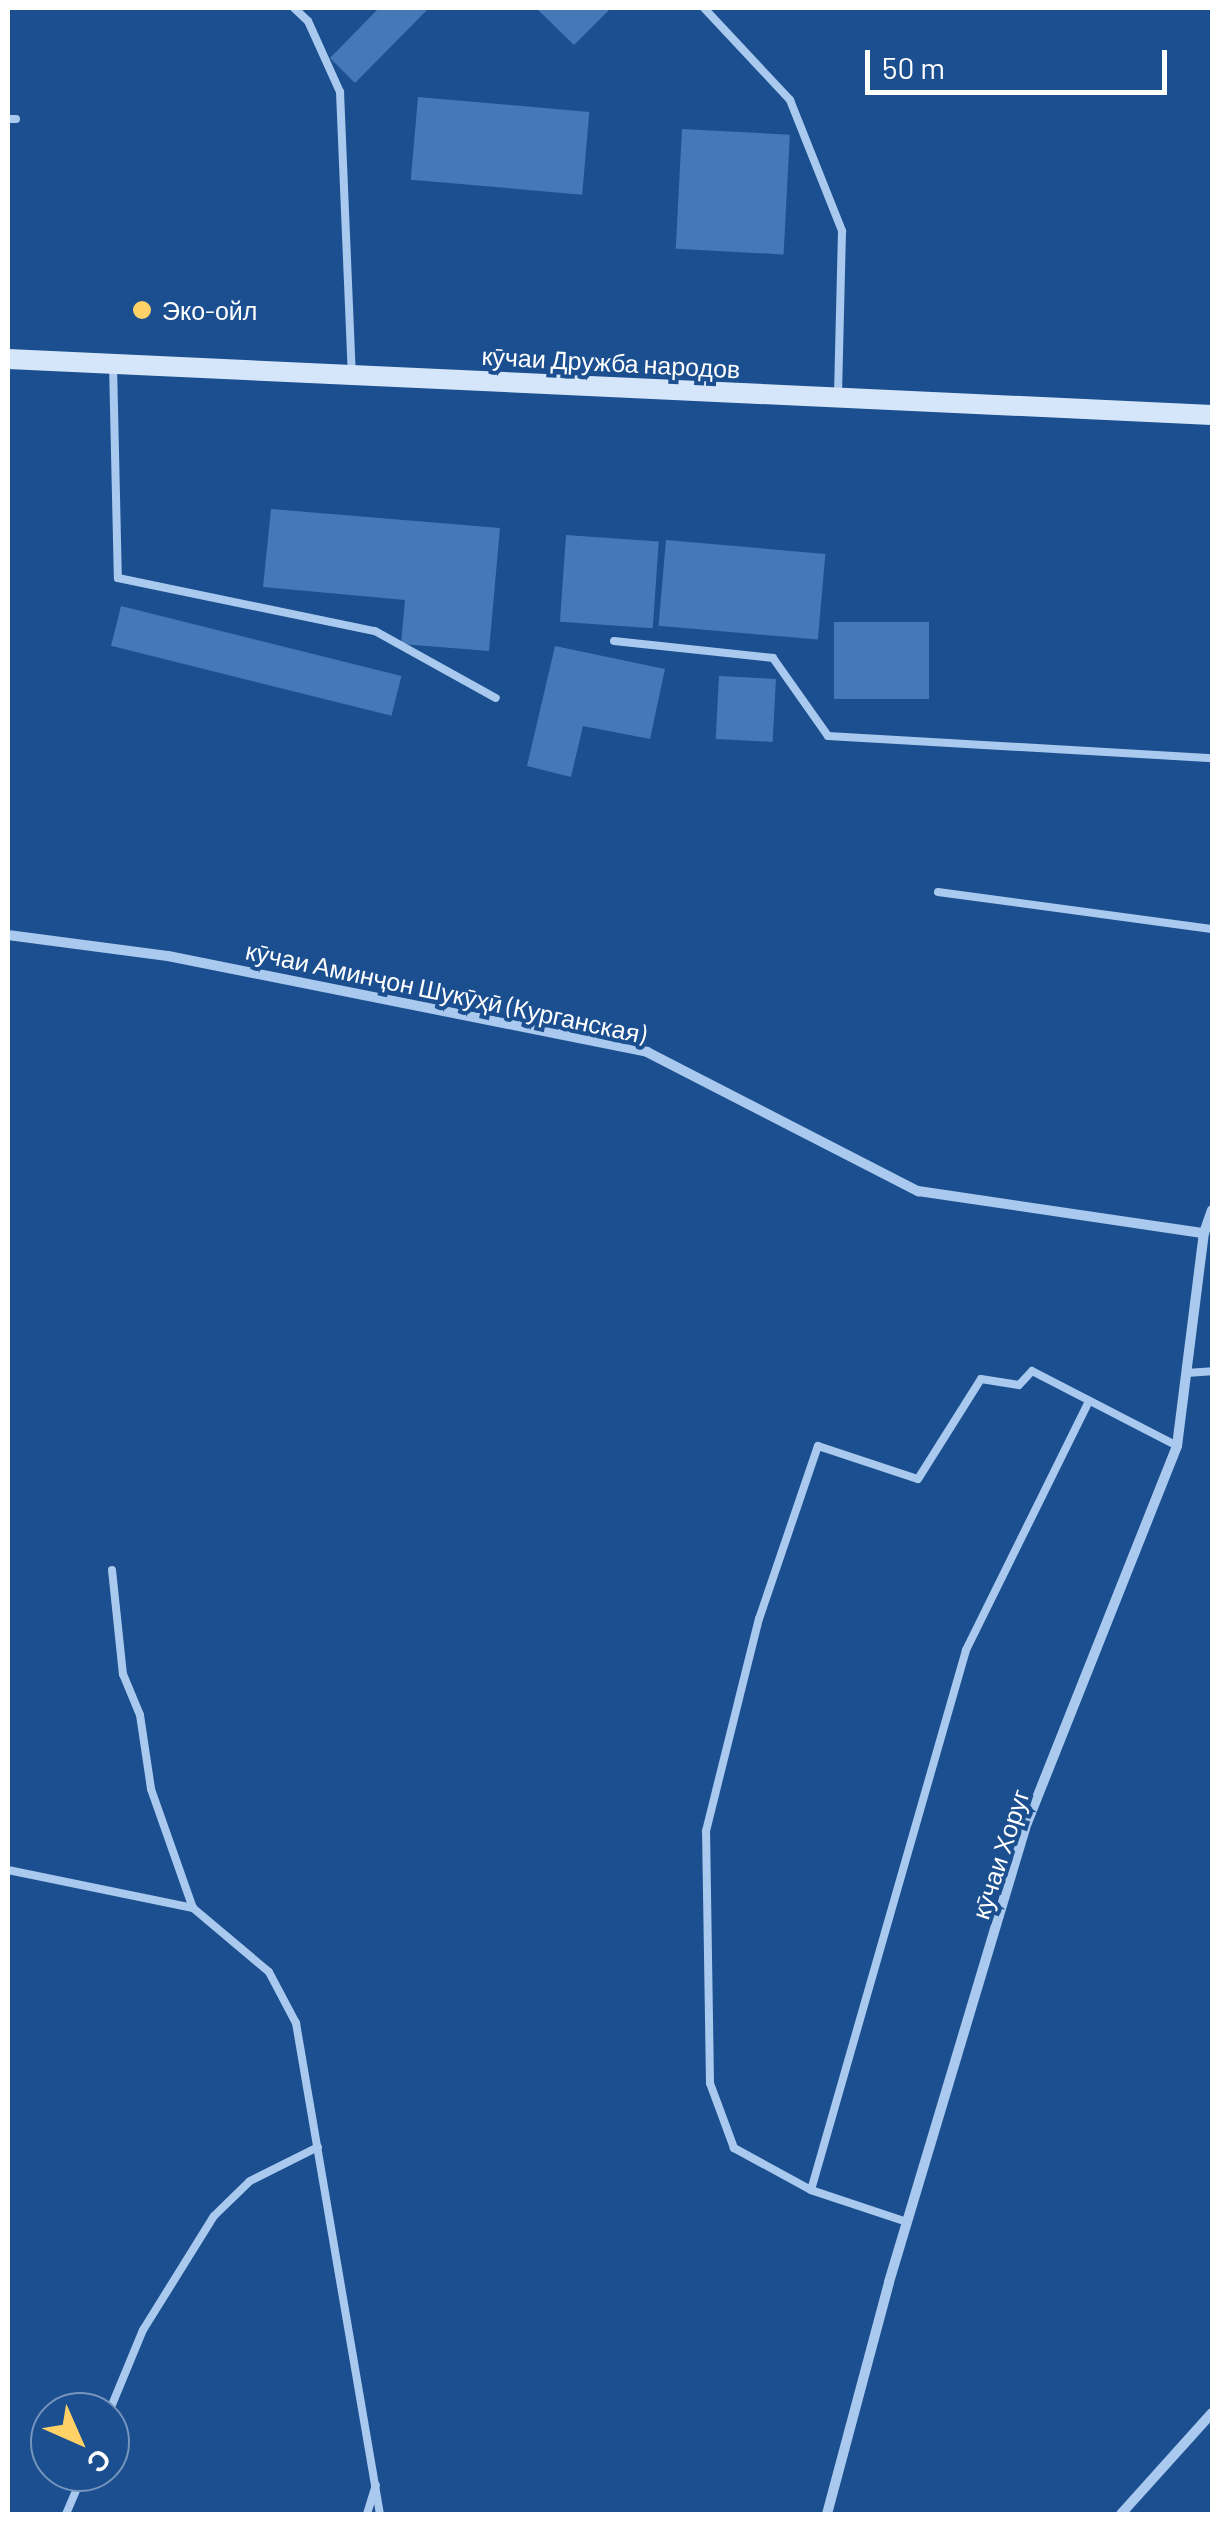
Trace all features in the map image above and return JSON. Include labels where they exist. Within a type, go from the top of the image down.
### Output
[{"type":"main road","name":"кӯчаи Дружба народов","points":[[8,359],[1212,414]]},
{"type":"street","name":"кӯчаи Аминҷон Шукӯҳӣ (Курганская)","points":[[8,935],[168,956],[647,1052],[918,1191],[1204,1232]]},
{"type":"street","name":"кӯчаи Хоруг","points":[[827,2514],[907,2222],[1025,1828],[1177,1446],[1204,1232],[1212,1210]]},
{"type":"street","points":[[1122,2514],[1212,2413]]},
{"type":"lane","points":[[294,8],[308,21],[340,92],[352,375]]},
{"type":"lane","points":[[704,8],[790,100],[842,232],[838,398]]},
{"type":"lane","points":[[112,364],[118,578],[375,631],[496,698]]},
{"type":"lane","points":[[614,641],[773,658],[828,736],[1212,758]]},
{"type":"lane","points":[[938,892],[1212,929]]},
{"type":"lane","points":[[907,2222],[811,2190],[734,2148],[710,2084],[706,1832],[759,1619],[818,1446],[918,1479],[982,1378],[1020,1385],[1032,1371],[1177,1446]]},
{"type":"lane","points":[[1186,1373],[1212,1371]]},
{"type":"lane","points":[[811,2190],[966,1650],[1089,1401]]},
{"type":"lane","points":[[112,1570],[123,1674],[140,1715],[151,1789],[192,1908]]},
{"type":"lane","points":[[8,1870],[192,1908],[268,1972],[296,2024],[378,2479],[380,2514]]},
{"type":"lane","points":[[118,2392],[152,2315],[214,2216],[250,2182],[318,2148]]},
{"type":"lane","points":[[367,2514],[378,2479]]},
{"type":"building","points":[[379,8],[429,8],[355,83],[330,58]]},
{"type":"building","points":[[536,8],[611,8],[574,45]]},
{"type":"building","points":[[418,97],[589,112],[582,195],[411,180]]},
{"type":"building","points":[[682,129],[790,135],[784,254],[676,249]]},
{"type":"building","points":[[271,509],[500,528],[489,651],[401,644],[405,600],[263,587]]},
{"type":"building","points":[[566,535],[659,541],[653,628],[560,622]]},
{"type":"building","points":[[666,540],[825,554],[818,640],[659,626]]},
{"type":"building","points":[[121,606],[401,676],[391,716],[111,646]]},
{"type":"building","points":[[834,622],[929,622],[929,699],[834,699]]},
{"type":"building","points":[[555,646],[665,669],[650,739],[583,726],[571,777],[527,766]]},
{"type":"building","points":[[719,676],[776,679],[773,742],[716,739]]},
{"type":"place","name":"Эко-ойл","points":[[142,310]]}]
